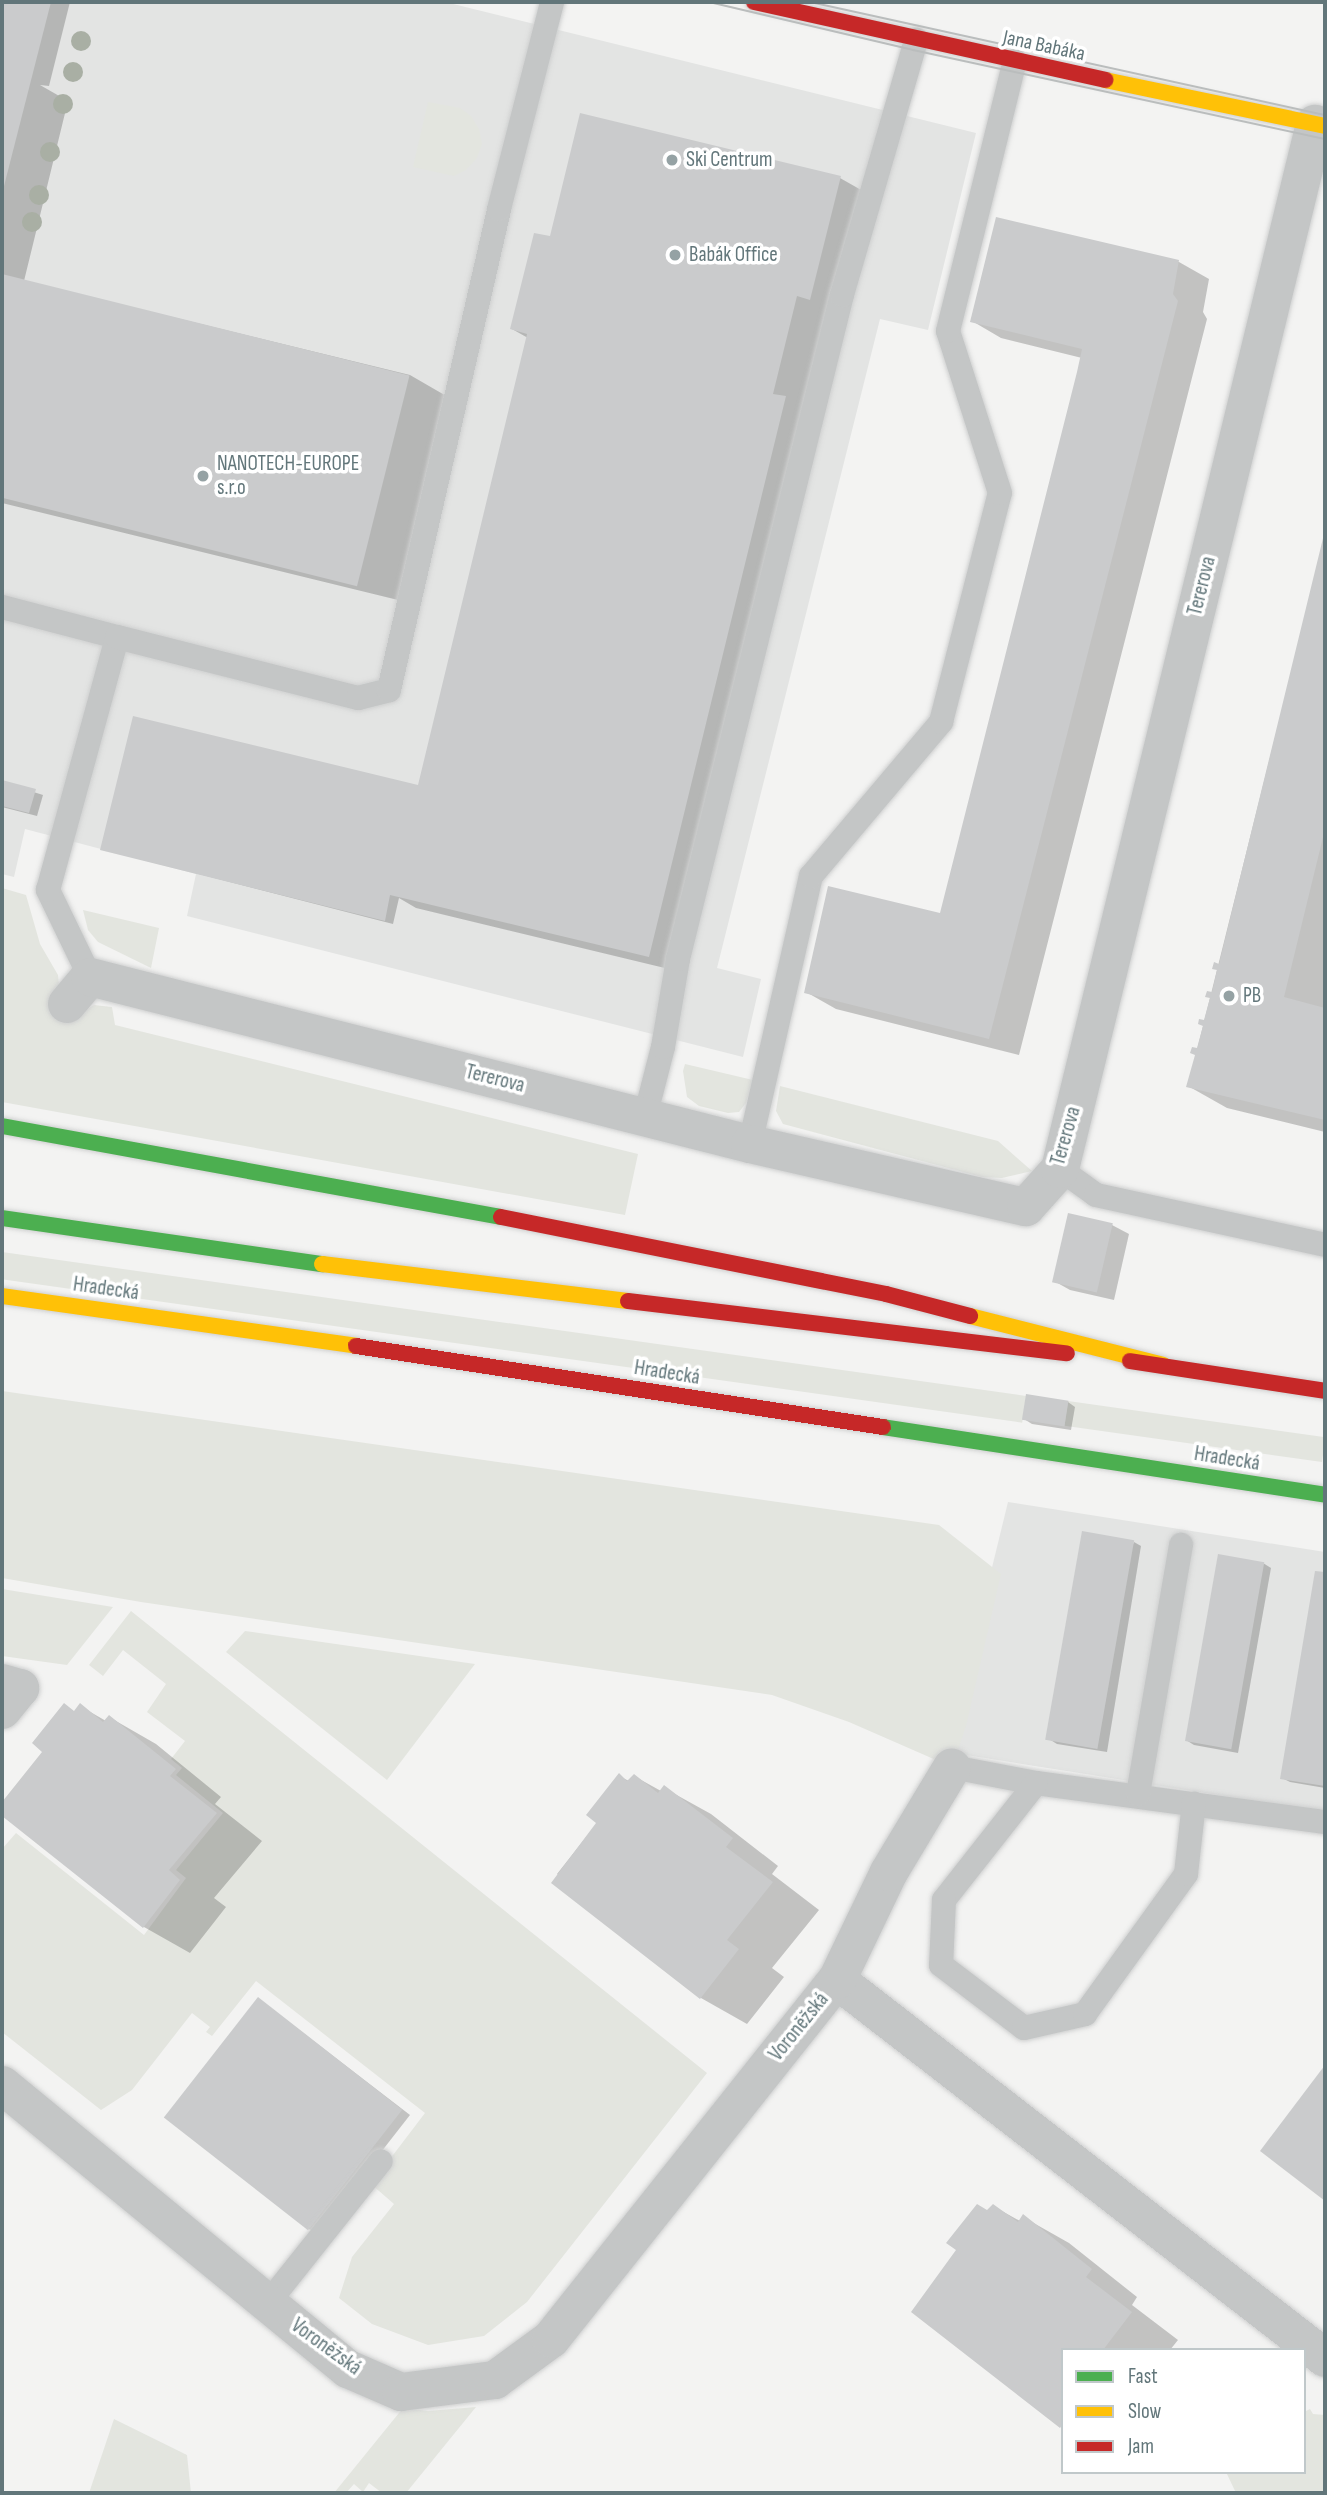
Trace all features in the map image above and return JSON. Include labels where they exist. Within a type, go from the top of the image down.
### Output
[{"type":"main road","name":"Jana Babáka","points":[[754,2],[916,40],[1320,125]]},
{"type":"main road","points":[[2,1126],[618,1238],[886,1294],[1163,1365]]},
{"type":"main road","points":[[2,1218],[374,1271],[1163,1365],[1325,1391]]},
{"type":"main road","name":"Hradecká","points":[[2,1296],[258,1331],[1325,1495]]},
{"type":"street","name":"Tererova","points":[[78,991],[645,1117],[750,1144],[1026,1207],[1060,1169],[1320,125]]},
{"type":"street","points":[[2,1683],[20,1688],[2,1710]]},
{"type":"street","name":"Voroněžská","points":[[2,2085],[348,2369],[401,2392],[495,2380],[551,2339],[837,1980],[889,1872],[952,1767]]},
{"type":"street","name":"Voroněžská","points":[[837,1980],[1325,2358]]},
{"type":"lane","points":[[2,607],[358,698],[388,690],[496,222],[552,2]]},
{"type":"lane","points":[[645,1117],[663,1047],[678,959],[842,295],[916,40]]},
{"type":"lane","points":[[750,1144],[811,876],[942,722],[1000,492],[948,331],[1015,61]]},
{"type":"lane","points":[[78,991],[48,890],[117,637]]},
{"type":"lane","points":[[1060,1169],[1096,1195],[1325,1245]]},
{"type":"lane","points":[[1138,1794],[1181,1545]]},
{"type":"lane","points":[[952,1767],[1036,1783],[1138,1794],[1325,1822]]},
{"type":"lane","points":[[1036,1783],[944,1900],[941,1965],[1024,2028],[1085,2014],[1186,1874],[1194,1803]]},
{"type":"lane","points":[[268,2303],[381,2161]]},
{"type":"shaded area","name":"Babák Office","points":[[2,2],[445,2],[976,133],[928,330],[880,319],[717,968],[761,979],[743,1057],[187,916],[196,874],[25,829],[14,877],[2,874]]},
{"type":"shaded area","points":[[428,102],[460,108],[471,116],[479,129],[482,144],[477,158],[466,170],[454,176],[413,167]]},
{"type":"shaded area","points":[[2,888],[26,895],[40,944],[58,975],[59,985],[86,1010],[94,1005],[112,1007],[115,1025],[638,1154],[625,1215],[2,1102]]},
{"type":"shaded area","points":[[83,910],[159,928],[151,968],[98,942],[88,930]]},
{"type":"shaded area","points":[[685,1064],[753,1080],[746,1103],[739,1112],[728,1113],[699,1106],[687,1097],[683,1071]]},
{"type":"shaded area","points":[[780,1086],[998,1141],[1032,1171],[1002,1178],[982,1177],[783,1124],[776,1111]]},
{"type":"shaded area","points":[[2,1252],[1026,1396],[1022,1423],[2,1279]]},
{"type":"shaded area","points":[[2,1391],[939,1525],[1001,1574],[966,1726],[952,1767],[849,1722],[772,1695],[141,1602],[2,1578]]},
{"type":"shaded area","points":[[1068,1401],[1325,1437],[1322,1462],[1065,1426]]},
{"type":"shaded area","points":[[1008,1502],[1325,1552],[1325,1812],[947,1752]]},
{"type":"shaded area","points":[[2,1589],[113,1607],[67,1665],[2,1656]]},
{"type":"shaded area","points":[[131,1611],[707,2073],[527,2302],[484,2336],[428,2345],[372,2324],[339,2298],[352,2257],[394,2204],[371,2184],[425,2113],[256,1981],[212,2036],[206,2032],[210,2027],[192,2013],[132,2090],[101,2110],[2,2032],[2,1849],[16,1833],[144,1935],[186,1878],[176,1870],[223,1813],[176,1775],[182,1768],[171,1759],[185,1741],[147,1712],[166,1684],[123,1650],[103,1676],[89,1665]]},
{"type":"shaded area","points":[[245,1631],[475,1664],[387,1780],[226,1652]]},
{"type":"shaded area","points":[[476,2407],[406,2493],[382,2493],[369,2483],[363,2492],[354,2484],[346,2493],[334,2493],[403,2408],[428,2411]]},
{"type":"shaded area","points":[[1310,2409],[1313,2414],[1325,2415],[1325,2493],[1236,2493],[1227,2474],[1306,2474],[1306,2411]]},
{"type":"shaded area","points":[[114,2419],[187,2455],[191,2493],[89,2493]]},
{"type":"building","points":[[2,2],[51,2],[3,190],[2,190]]},
{"type":"building","points":[[580,113],[841,176],[810,300],[797,296],[773,394],[786,396],[649,957],[390,895],[385,921],[100,850],[133,716],[418,785],[527,334],[510,329],[534,233],[550,236]]},
{"type":"building","points":[[996,217],[1179,260],[1173,294],[1178,301],[989,1039],[804,993],[828,886],[940,913],[1077,372],[1082,349],[970,322]]},
{"type":"building","points":[[2,274],[410,376],[357,586],[2,498]]},
{"type":"building","points":[[1325,530],[1325,829],[1284,997],[1325,1008],[1325,1120],[1186,1087],[1195,1055],[1190,1053],[1192,1047],[1197,1048],[1203,1026],[1198,1024],[1199,1019],[1204,1020],[1210,998],[1205,997],[1207,991],[1212,992],[1217,970],[1212,969],[1214,962],[1219,964]]},
{"type":"building","points":[[2,780],[36,789],[29,813],[2,806]]},
{"type":"building","points":[[1068,1213],[1113,1223],[1097,1293],[1052,1282]]},
{"type":"building","points":[[1026,1394],[1068,1401],[1064,1426],[1022,1420]]},
{"type":"building","points":[[1082,1531],[1134,1540],[1097,1749],[1045,1740]]},
{"type":"building","points":[[1218,1554],[1264,1562],[1231,1749],[1185,1741]]},
{"type":"building","points":[[1315,1571],[1325,1572],[1325,1786],[1280,1779]]},
{"type":"building","points":[[64,1703],[74,1711],[80,1703],[103,1722],[109,1715],[176,1769],[170,1776],[217,1813],[169,1870],[180,1880],[143,1928],[2,1816],[2,1802],[42,1752],[32,1743]]},
{"type":"building","points":[[619,1773],[627,1781],[634,1774],[658,1793],[664,1785],[733,1838],[726,1847],[773,1882],[727,1940],[739,1949],[700,1999],[551,1883],[596,1823],[586,1815]]},
{"type":"building","points":[[258,1997],[402,2110],[308,2230],[164,2118]]},
{"type":"building","points":[[1325,2065],[1325,2201],[1260,2151]]},
{"type":"building","points":[[977,2204],[987,2210],[993,2204],[1018,2222],[1023,2214],[1092,2269],[1086,2277],[1132,2312],[1105,2348],[1061,2348],[1060,2428],[911,2312],[956,2250],[946,2243]]},
{"type":"tram line","points":[[709,2],[913,50],[1325,139]]},
{"type":"tram line","points":[[810,2],[1325,115]]},
{"type":"traffic: fast","points":[[2,1126],[501,1217]]},
{"type":"traffic: fast","points":[[2,1218],[322,1264]]},
{"type":"traffic: fast","points":[[883,1427],[1325,1495]]},
{"type":"traffic: slow","points":[[1105,80],[1325,126]]},
{"type":"traffic: slow","points":[[322,1264],[628,1301]]},
{"type":"traffic: slow","points":[[2,1296],[356,1346]]},
{"type":"traffic: slow","points":[[970,1316],[1163,1365]]},
{"type":"traffic: jam","points":[[754,2],[1105,80]]},
{"type":"traffic: jam","points":[[501,1217],[886,1294],[970,1316]]},
{"type":"traffic: jam","points":[[628,1301],[1067,1353]]},
{"type":"traffic: jam","points":[[356,1346],[883,1427]]},
{"type":"traffic: jam","points":[[1130,1361],[1325,1391]]},
{"type":"place","name":"Ski Centrum","points":[[672,160]]},
{"type":"place","name":"Babák Office","points":[[675,255]]},
{"type":"place","name":"NANOTECH-EUROPE s.r.o","points":[[203,476]]},
{"type":"place","name":"PB","points":[[1229,996]]}]
